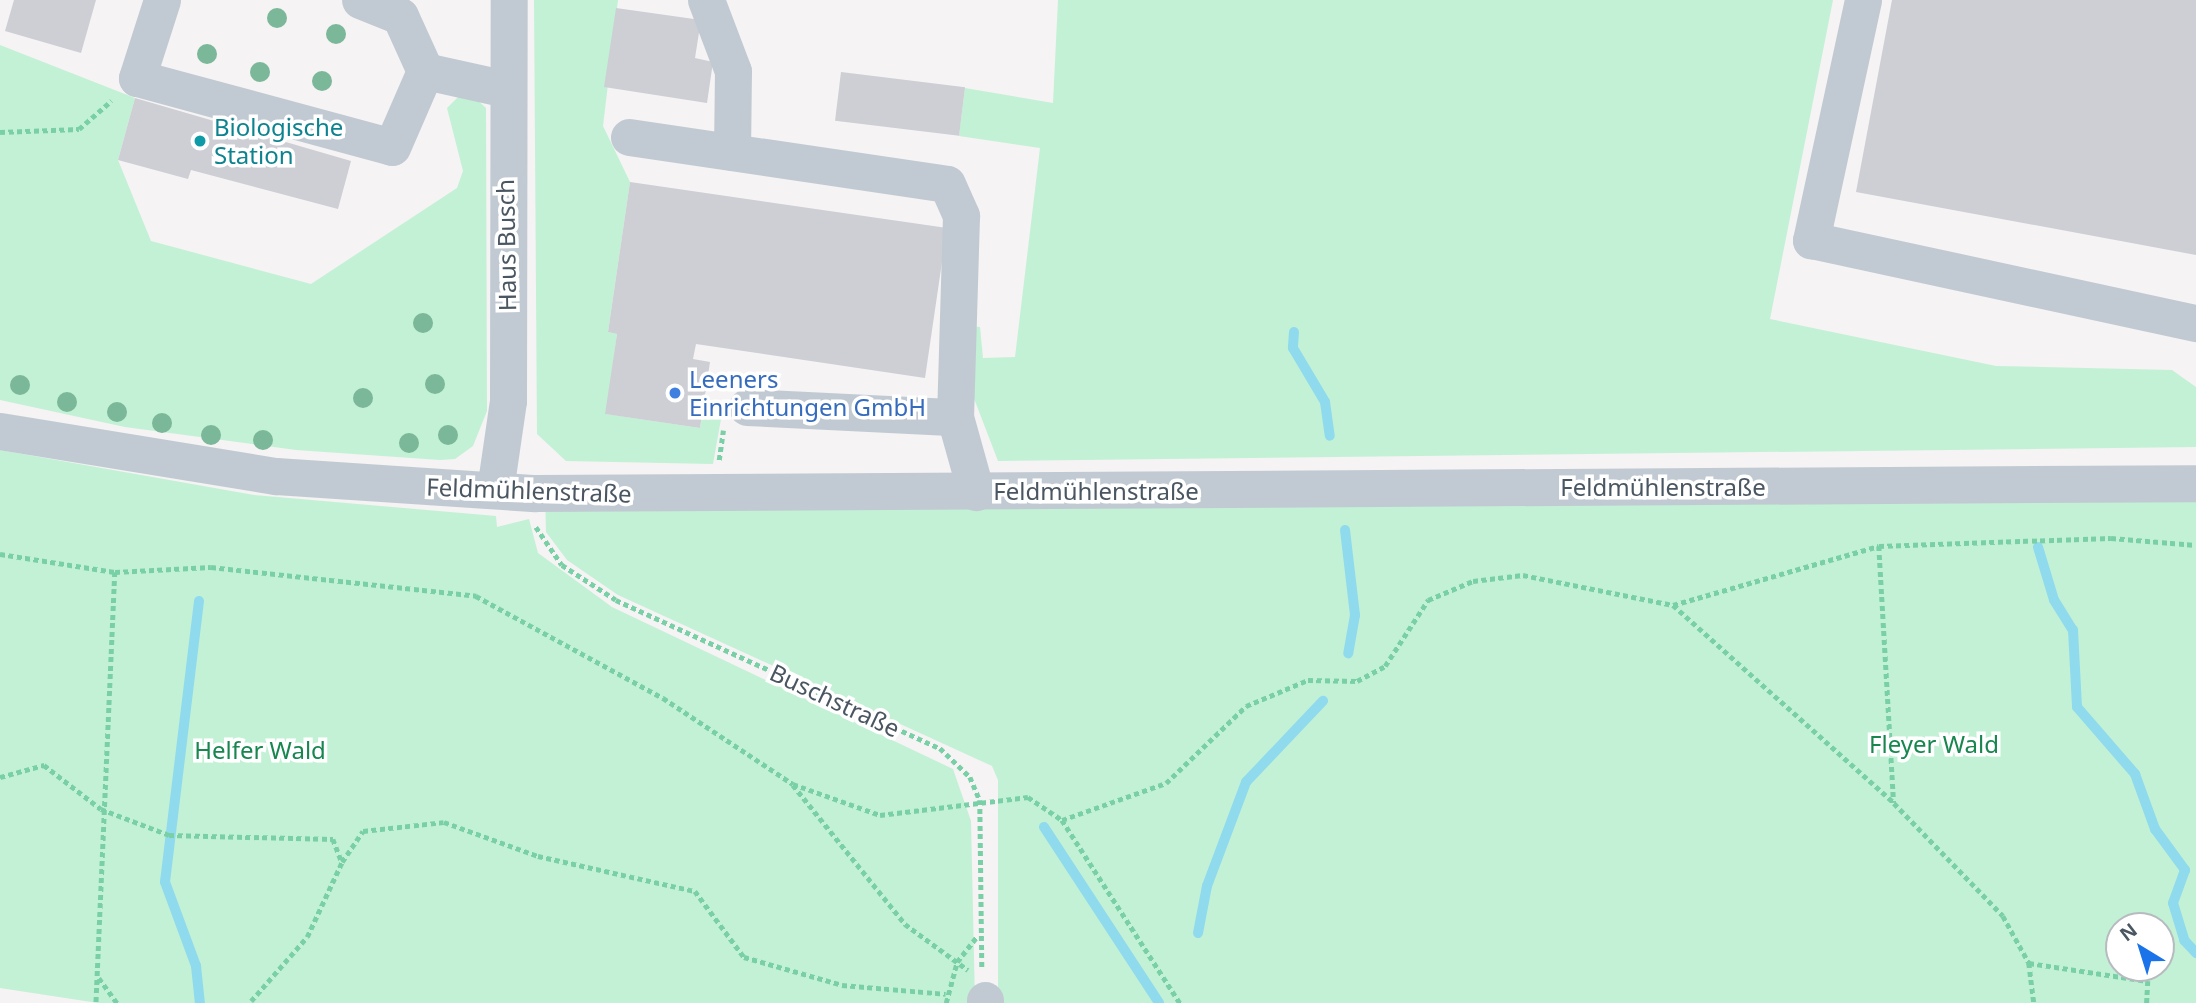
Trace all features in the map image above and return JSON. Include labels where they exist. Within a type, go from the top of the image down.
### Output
[{"type":"street","points":[[162,0],[137,78],[392,147],[425,71],[400,16],[360,0]]},
{"type":"street","name":"Haus Busch","points":[[495,490],[508,401],[506,89],[509,0]]},
{"type":"street","points":[[706,0],[733,71],[732,152]]},
{"type":"street","points":[[1863,0],[1811,240],[2196,323]]},
{"type":"street","points":[[425,71],[506,89]]},
{"type":"street","points":[[629,137],[947,184],[961,216],[956,418],[976,492]]},
{"type":"street","points":[[747,407],[956,418]]},
{"type":"street","name":"Feldmühlenstraße","points":[[0,431],[276,476],[536,493],[714,495],[2196,483]]},
{"type":"path","points":[[0,131],[79,129],[137,78]]},
{"type":"path","points":[[714,495],[726,407],[747,407]]},
{"type":"path","name":"Buschstraße","points":[[536,493],[540,540],[562,565],[616,600],[940,748],[970,777],[980,800]]},
{"type":"path","points":[[1062,820],[1166,782],[1246,706],[1308,680],[1357,681],[1384,666],[1428,600],[1473,581],[1524,575],[1673,605],[1879,546],[2111,538],[2196,545]]},
{"type":"path","points":[[1879,546],[1894,803]]},
{"type":"path","points":[[0,554],[115,572],[211,567],[476,596],[663,698],[793,784],[880,815],[980,800],[1028,797],[1062,820],[1180,1003]]},
{"type":"path","points":[[96,1003],[99,978],[101,809],[115,572]]},
{"type":"path","points":[[1673,605],[1894,803],[2003,916],[2029,963],[2034,1003]]},
{"type":"path","points":[[0,777],[44,765],[101,809],[169,835],[333,839],[342,862]]},
{"type":"path","points":[[793,784],[905,923],[957,962],[984,994]]},
{"type":"path","points":[[980,800],[978,935],[984,994]]},
{"type":"path","points":[[251,1002],[307,937],[342,862],[363,831],[443,822],[538,856],[695,891],[744,957],[842,985],[946,994]]},
{"type":"path","points":[[946,1003],[946,994],[957,962],[978,935]]},
{"type":"path","points":[[2029,963],[2148,981],[2147,1003]]},
{"type":"path","points":[[99,978],[117,1003]]},
{"type":"green space","points":[[534,0],[618,0],[603,126],[630,182],[608,332],[617,334],[606,414],[700,428],[705,398],[724,402],[713,464],[566,461],[537,434]]},
{"type":"green space","points":[[1058,0],[1833,0],[1770,319],[1996,366],[2172,370],[2196,387],[2196,447],[998,461],[970,388],[965,326],[980,327],[983,358],[1015,357],[1040,148],[959,136],[965,88],[1053,103]]},
{"type":"green space","points":[[0,45],[135,98],[118,160],[151,241],[311,284],[457,188],[463,171],[447,108],[460,95],[473,96],[486,108],[487,411],[473,446],[455,459],[440,460],[296,450],[125,427],[0,400]]},
{"type":"green space","name":"Helfer Wald","points":[[0,450],[254,495],[496,516],[497,527],[529,519],[538,553],[612,607],[953,769],[971,821],[975,1003],[98,1003],[0,988]]},
{"type":"green space","name":"Fleyer Wald","points":[[2196,483],[2196,1003],[998,1003],[998,780],[992,766],[618,595],[567,560],[546,532],[545,493]]},
{"type":"building","points":[[14,0],[96,0],[81,53],[5,31]]},
{"type":"building","points":[[1892,0],[2196,0],[2196,255],[1856,192]]},
{"type":"building","points":[[616,8],[701,20],[695,58],[713,62],[707,103],[604,87]]},
{"type":"building","points":[[841,72],[965,87],[959,136],[835,121]]},
{"type":"building","name":"Biologische Station","points":[[135,98],[351,161],[338,209],[191,170],[188,179],[118,160]]},
{"type":"building","points":[[630,182],[947,228],[925,378],[696,344],[693,359],[710,362],[700,428],[605,414],[617,334],[608,332]]},
{"type":"waterway","points":[[1294,332],[1293,348],[1325,402],[1330,436]]},
{"type":"waterway","points":[[1345,530],[1355,615],[1348,653]]},
{"type":"waterway","points":[[2038,547],[2054,600],[2073,630],[2077,707],[2135,774],[2155,829],[2185,870],[2173,903],[2184,940],[2196,953]]},
{"type":"waterway","points":[[199,601],[165,882],[196,966],[200,1003]]},
{"type":"waterway","points":[[1198,933],[1207,886],[1246,782],[1323,701]]},
{"type":"waterway","points":[[1044,827],[1159,1003]]},
{"type":"place","name":"Biologische Station","points":[[200,141]]},
{"type":"place","name":"Leeners Einrichtungen GmbH","points":[[675,393]]}]
